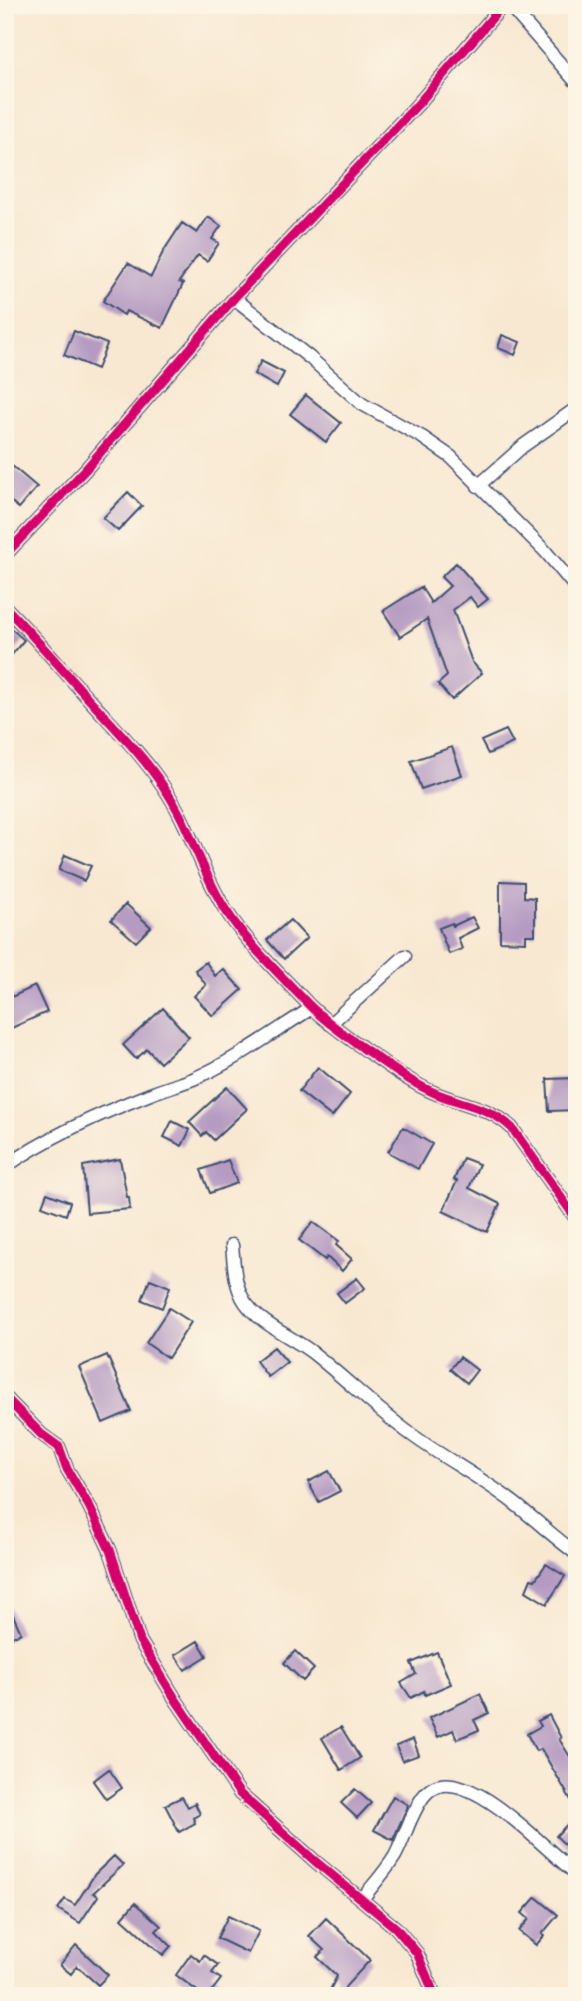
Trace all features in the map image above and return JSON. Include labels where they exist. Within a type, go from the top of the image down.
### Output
[{"type":"street","points":[[5,555],[85,470],[234,298],[418,104],[503,5]]},
{"type":"street","points":[[509,5],[577,83]]},
{"type":"street","points":[[234,298],[310,358],[362,404],[451,457],[545,551],[577,589]]},
{"type":"street","points":[[478,486],[523,446],[577,408]]},
{"type":"street","points":[[5,607],[115,728],[163,786],[226,909],[259,951],[312,1008],[330,1024],[408,1079],[435,1093],[501,1117],[512,1128],[577,1220]]},
{"type":"street","points":[[330,1024],[405,956]]},
{"type":"street","points":[[5,1167],[84,1122],[220,1065],[312,1008]]},
{"type":"street","points":[[232,1245],[238,1286],[245,1302],[259,1317],[311,1352],[397,1424],[481,1479],[577,1554]]},
{"type":"street","points":[[5,1397],[41,1434],[59,1447],[67,1469],[110,1550],[140,1641],[176,1700],[240,1794],[396,1928],[416,1953],[435,1996]]},
{"type":"street","points":[[362,1899],[395,1855],[424,1795],[436,1785],[453,1784],[476,1793],[506,1813],[577,1874]]},
{"type":"building","points":[[208,217],[221,226],[212,239],[219,243],[207,261],[198,255],[179,282],[183,284],[162,328],[126,311],[124,315],[103,301],[128,263],[151,277],[182,223],[197,233]]},
{"type":"building","points":[[74,331],[107,344],[97,369],[64,355]]},
{"type":"building","points":[[502,335],[520,342],[515,355],[498,348]]},
{"type":"building","points":[[261,361],[284,373],[277,387],[254,374]]},
{"type":"building","points":[[306,395],[341,423],[326,442],[290,414]]},
{"type":"building","points":[[5,460],[37,487],[19,508],[5,497]]},
{"type":"building","points":[[128,492],[142,506],[118,531],[103,518]]},
{"type":"building","points":[[456,563],[488,599],[478,607],[470,597],[453,610],[472,662],[482,673],[452,700],[438,684],[447,676],[427,619],[400,637],[383,611],[421,587],[431,603],[450,586],[441,577]]},
{"type":"building","points":[[5,623],[24,640],[5,663]]},
{"type":"building","points":[[506,730],[513,743],[488,754],[481,741]]},
{"type":"building","points":[[452,747],[462,775],[421,789],[411,761]]},
{"type":"building","points":[[65,855],[91,866],[84,881],[59,870]]},
{"type":"building","points":[[500,881],[524,882],[524,897],[535,898],[535,935],[526,935],[526,942],[500,941]]},
{"type":"building","points":[[126,904],[151,927],[136,942],[111,920]]},
{"type":"building","points":[[472,917],[478,928],[458,938],[462,949],[449,954],[439,928],[452,923],[453,926]]},
{"type":"building","points":[[290,920],[307,938],[284,959],[267,940]]},
{"type":"building","points":[[206,962],[215,976],[223,969],[242,990],[213,1016],[194,996],[206,985],[195,970]]},
{"type":"building","points":[[35,986],[47,1012],[5,1031],[5,1000]]},
{"type":"building","points":[[163,1008],[189,1037],[160,1063],[147,1049],[136,1059],[123,1045]]},
{"type":"building","points":[[318,1067],[350,1094],[332,1117],[299,1091]]},
{"type":"building","points":[[576,1078],[577,1110],[549,1111],[547,1079]]},
{"type":"building","points":[[227,1087],[247,1109],[214,1140],[206,1132],[202,1136],[189,1122]]},
{"type":"building","points":[[172,1121],[190,1130],[182,1146],[164,1137]]},
{"type":"building","points":[[403,1127],[432,1144],[418,1169],[388,1152]]},
{"type":"building","points":[[463,1158],[479,1164],[469,1188],[500,1204],[487,1232],[443,1211],[457,1181],[454,1180]]},
{"type":"building","points":[[120,1159],[130,1209],[87,1213],[83,1166]]},
{"type":"building","points":[[228,1160],[237,1183],[210,1193],[201,1170]]},
{"type":"building","points":[[47,1193],[70,1202],[66,1215],[42,1206]]},
{"type":"building","points":[[313,1222],[339,1241],[336,1245],[352,1259],[342,1271],[327,1257],[325,1260],[299,1240]]},
{"type":"building","points":[[357,1278],[365,1288],[345,1303],[337,1293]]},
{"type":"building","points":[[150,1279],[170,1287],[162,1308],[142,1300]]},
{"type":"building","points":[[169,1308],[191,1322],[168,1358],[146,1343]]},
{"type":"building","points":[[274,1347],[287,1362],[268,1377],[256,1361]]},
{"type":"building","points":[[107,1355],[131,1411],[103,1423],[79,1367]]},
{"type":"building","points":[[460,1357],[477,1370],[467,1383],[450,1369]]},
{"type":"building","points":[[329,1471],[340,1491],[319,1502],[308,1482]]},
{"type":"building","points":[[546,1564],[565,1576],[547,1604],[526,1591],[531,1579],[535,1580]]},
{"type":"building","points":[[5,1597],[21,1633],[5,1640]]},
{"type":"building","points":[[198,1641],[207,1656],[185,1670],[175,1655]]},
{"type":"building","points":[[295,1651],[314,1669],[303,1681],[284,1663]]},
{"type":"building","points":[[437,1652],[451,1684],[425,1695],[424,1691],[411,1698],[401,1683],[416,1674],[411,1663]]},
{"type":"building","points":[[480,1694],[489,1713],[474,1720],[479,1730],[457,1739],[453,1730],[438,1737],[429,1718]]},
{"type":"building","points":[[549,1715],[561,1738],[559,1739],[577,1768],[577,1810],[541,1749],[536,1751],[527,1734],[541,1726],[538,1721]]},
{"type":"building","points":[[341,1727],[360,1758],[341,1770],[322,1738]]},
{"type":"building","points":[[413,1739],[419,1755],[402,1761],[396,1746]]},
{"type":"building","points":[[109,1769],[122,1788],[106,1799],[93,1781]]},
{"type":"building","points":[[355,1789],[371,1803],[357,1818],[341,1803]]},
{"type":"building","points":[[393,1796],[408,1805],[393,1840],[374,1830]]},
{"type":"building","points":[[182,1797],[188,1807],[195,1803],[200,1814],[193,1818],[195,1823],[179,1832],[165,1805]]},
{"type":"building","points":[[577,1814],[577,1856],[556,1836]]},
{"type":"building","points":[[114,1856],[123,1865],[93,1893],[98,1896],[80,1923],[58,1909],[65,1899],[75,1905],[95,1874]]},
{"type":"building","points":[[536,1897],[558,1915],[536,1945],[519,1931],[529,1919],[522,1913]]},
{"type":"building","points":[[135,1903],[161,1926],[156,1931],[171,1946],[163,1955],[122,1918]]},
{"type":"building","points":[[228,1916],[259,1931],[248,1953],[217,1938]]},
{"type":"building","points":[[326,1918],[370,1960],[340,1996],[327,1996],[337,1976],[317,1957],[324,1950],[309,1936]]},
{"type":"building","points":[[76,1945],[108,1975],[98,1985],[77,1966],[71,1974],[60,1965]]},
{"type":"building","points":[[191,1954],[200,1961],[204,1955],[218,1965],[212,1973],[221,1979],[208,1996],[204,1996],[176,1975]]},
{"type":"cycle path","points":[[5,555],[85,470],[234,298],[418,104],[503,5]]},
{"type":"cycle path","points":[[5,607],[155,774],[181,816],[225,909],[265,959],[322,1017],[398,1072],[435,1093],[485,1110],[512,1128],[577,1220]]},
{"type":"cycle path","points":[[5,1397],[41,1434],[59,1447],[67,1469],[110,1550],[140,1641],[176,1700],[240,1794],[396,1928],[417,1953],[435,1996]]}]
